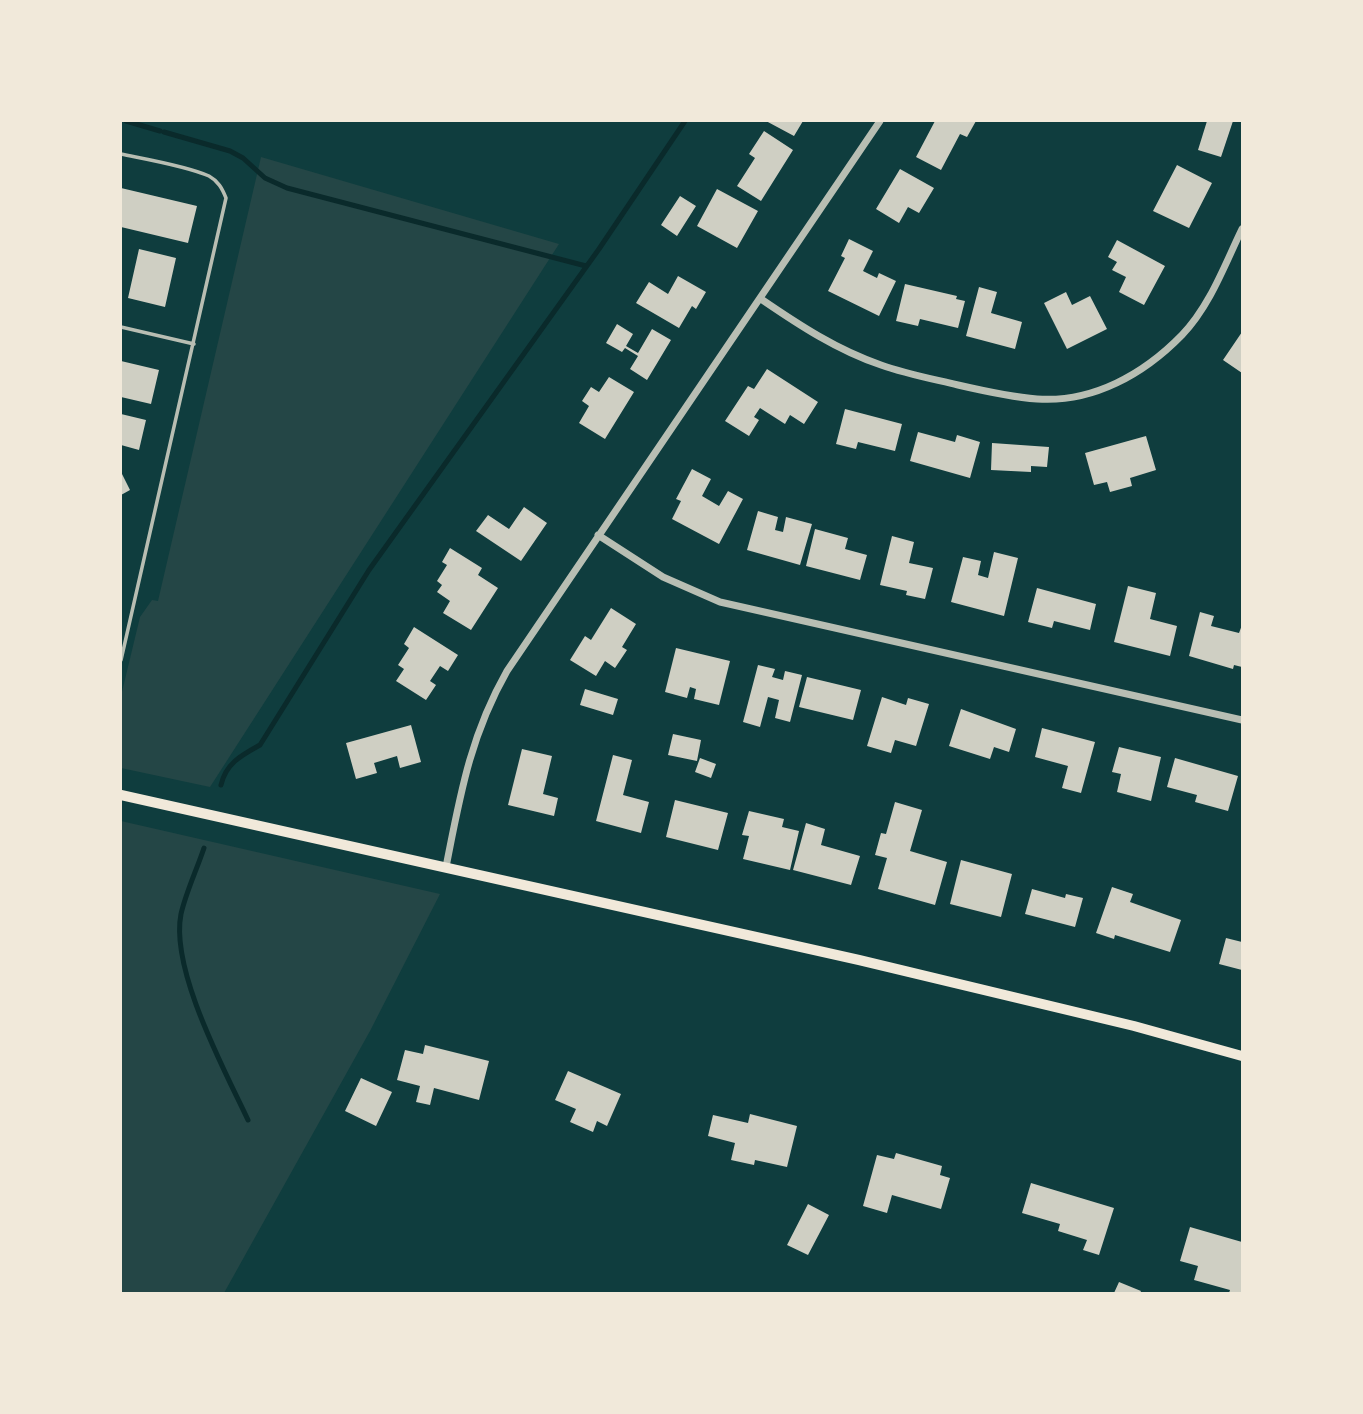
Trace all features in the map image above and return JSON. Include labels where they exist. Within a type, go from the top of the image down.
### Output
[{"type":"main road","points":[[121,795],[904,971],[1134,1026],[1242,1056]]},
{"type":"street","points":[[446,867],[465,772],[492,698],[527,640],[880,121]]},
{"type":"street","points":[[761,299],[815,335],[888,367],[1013,397],[1072,397],[1107,387],[1143,369],[1183,334],[1204,304],[1242,229]]},
{"type":"street","points":[[598,535],[663,577],[720,601],[1242,720]]},
{"type":"lane","points":[[121,154],[209,176],[221,186],[226,198],[121,660]]},
{"type":"lane","points":[[121,327],[194,344]]},
{"type":"shaded area","points":[[261,157],[559,244],[210,787],[121,768],[121,696],[140,617],[152,600],[158,601]]},
{"type":"shaded area","points":[[121,821],[440,894],[370,1031],[224,1293],[121,1293]]},
{"type":"building","points":[[766,121],[803,121],[794,136]]},
{"type":"building","points":[[935,121],[976,121],[967,137],[960,134],[941,170],[916,157]]},
{"type":"building","points":[[1207,121],[1233,121],[1221,157],[1198,150]]},
{"type":"building","points":[[764,131],[793,150],[761,201],[737,186],[755,158],[749,154]]},
{"type":"building","points":[[1177,165],[1212,183],[1189,228],[1153,211]]},
{"type":"building","points":[[900,169],[934,188],[919,213],[908,207],[899,223],[876,209]]},
{"type":"building","points":[[121,188],[197,206],[188,243],[121,227]]},
{"type":"building","points":[[717,189],[758,211],[737,248],[697,226]]},
{"type":"building","points":[[680,196],[696,206],[677,236],[661,225]]},
{"type":"building","points":[[849,239],[873,251],[863,271],[877,278],[879,273],[896,281],[879,316],[828,291],[845,258],[841,256]]},
{"type":"building","points":[[1117,240],[1165,266],[1144,305],[1119,292],[1126,277],[1112,270],[1117,262],[1108,257]]},
{"type":"building","points":[[139,249],[176,258],[165,307],[128,298]]},
{"type":"building","points":[[678,276],[706,292],[696,309],[692,306],[679,328],[636,303],[649,282],[668,294]]},
{"type":"building","points":[[905,284],[957,296],[956,299],[965,301],[958,328],[920,319],[918,326],[896,321]]},
{"type":"building","points":[[979,287],[997,292],[991,313],[1022,322],[1015,349],[966,336]]},
{"type":"building","points":[[1066,292],[1072,305],[1090,296],[1107,329],[1067,349],[1044,303]]},
{"type":"building","points":[[617,324],[633,334],[626,346],[638,353],[652,329],[671,340],[647,380],[630,369],[638,356],[625,348],[622,352],[606,343]]},
{"type":"building","points":[[1242,332],[1242,373],[1223,360]]},
{"type":"building","points":[[121,361],[159,370],[151,404],[121,397]]},
{"type":"building","points":[[767,369],[818,402],[804,424],[790,415],[785,424],[760,408],[754,417],[759,420],[749,436],[725,421],[748,386],[754,389]]},
{"type":"building","points":[[609,377],[634,392],[605,439],[579,423],[589,406],[582,401],[591,387],[599,392]]},
{"type":"building","points":[[845,409],[902,424],[895,451],[858,442],[856,449],[836,444]]},
{"type":"building","points":[[121,414],[146,420],[139,450],[121,445]]},
{"type":"building","points":[[918,432],[955,442],[957,435],[980,442],[970,478],[910,461]]},
{"type":"building","points":[[1146,436],[1156,470],[1130,478],[1132,486],[1110,492],[1107,482],[1094,485],[1085,453]]},
{"type":"building","points":[[992,443],[1049,447],[1047,467],[1031,466],[1031,472],[991,470]]},
{"type":"building","points":[[692,469],[711,479],[702,496],[719,506],[728,491],[743,499],[719,544],[672,519],[681,501],[676,499]]},
{"type":"building","points":[[121,472],[130,490],[121,495]]},
{"type":"building","points":[[524,507],[547,523],[521,561],[476,531],[488,515],[509,529]]},
{"type":"building","points":[[758,511],[778,517],[775,530],[783,532],[786,517],[812,524],[800,565],[747,550]]},
{"type":"building","points":[[815,529],[848,538],[845,549],[867,555],[860,580],[806,566]]},
{"type":"building","points":[[892,536],[914,542],[909,563],[933,568],[925,599],[906,595],[907,591],[880,585]]},
{"type":"building","points":[[450,548],[482,568],[478,575],[498,588],[471,630],[443,613],[450,601],[437,592],[442,585],[437,581],[447,565],[442,562]]},
{"type":"building","points":[[994,552],[1018,558],[1004,616],[951,602],[963,557],[981,561],[978,575],[988,578]]},
{"type":"building","points":[[1128,586],[1156,593],[1150,619],[1177,626],[1170,656],[1114,642]]},
{"type":"building","points":[[1037,588],[1096,604],[1090,630],[1054,621],[1052,628],[1028,622]]},
{"type":"building","points":[[611,608],[636,624],[622,647],[627,650],[615,668],[605,661],[596,676],[570,660],[585,636],[591,640]]},
{"type":"building","points":[[1200,612],[1214,616],[1211,626],[1239,633],[1242,625],[1242,667],[1234,665],[1233,669],[1189,656]]},
{"type":"building","points":[[414,627],[458,655],[448,671],[440,666],[430,681],[436,685],[426,700],[396,681],[404,669],[398,665],[409,648],[404,644]]},
{"type":"building","points":[[676,648],[730,661],[719,705],[694,699],[696,689],[690,687],[687,698],[665,692]]},
{"type":"building","points":[[758,665],[775,669],[772,677],[783,680],[785,671],[802,675],[790,722],[775,718],[779,700],[768,697],[760,727],[743,722]]},
{"type":"building","points":[[807,677],[861,690],[853,720],[799,707]]},
{"type":"building","points":[[585,689],[618,699],[613,715],[580,705]]},
{"type":"building","points":[[882,697],[906,705],[908,698],[929,704],[916,746],[895,740],[891,753],[867,746]]},
{"type":"building","points":[[961,709],[1016,729],[1009,752],[994,747],[990,759],[949,746]]},
{"type":"building","points":[[411,725],[421,762],[400,768],[397,756],[374,763],[377,773],[356,779],[346,743]]},
{"type":"building","points":[[1042,728],[1095,742],[1081,793],[1062,788],[1068,766],[1035,757]]},
{"type":"building","points":[[673,734],[701,740],[697,761],[668,755]]},
{"type":"building","points":[[1119,747],[1161,757],[1151,801],[1117,792],[1121,774],[1112,772]]},
{"type":"building","points":[[522,749],[552,756],[543,794],[558,798],[554,816],[508,805]]},
{"type":"building","points":[[613,755],[632,760],[623,795],[649,802],[641,833],[596,821]]},
{"type":"building","points":[[700,758],[716,764],[711,778],[695,772]]},
{"type":"building","points":[[1175,758],[1238,776],[1228,811],[1195,802],[1197,795],[1167,787]]},
{"type":"building","points":[[675,800],[728,813],[718,850],[666,837]]},
{"type":"building","points":[[895,802],[922,810],[910,851],[947,862],[935,905],[878,889],[887,858],[875,855],[881,833],[886,834]]},
{"type":"building","points":[[749,811],[784,819],[782,827],[799,831],[790,870],[743,859],[749,836],[742,835]]},
{"type":"building","points":[[806,823],[825,829],[821,845],[860,856],[851,885],[793,870]]},
{"type":"building","points":[[961,860],[1012,874],[1001,917],[950,904]]},
{"type":"building","points":[[1112,887],[1133,894],[1130,902],[1181,920],[1170,952],[1115,935],[1114,939],[1096,933]]},
{"type":"building","points":[[1032,889],[1065,898],[1066,894],[1083,898],[1075,927],[1025,914]]},
{"type":"building","points":[[1226,938],[1242,942],[1242,970],[1219,964]]},
{"type":"building","points":[[425,1045],[489,1061],[479,1100],[434,1088],[430,1105],[416,1102],[420,1086],[397,1080],[405,1050],[423,1054]]},
{"type":"building","points":[[568,1071],[621,1094],[607,1126],[597,1121],[593,1132],[570,1122],[576,1109],[555,1100]]},
{"type":"building","points":[[361,1078],[392,1092],[376,1126],[345,1111]]},
{"type":"building","points":[[750,1114],[797,1126],[787,1167],[755,1160],[754,1165],[731,1160],[735,1143],[708,1136],[713,1115],[748,1123]]},
{"type":"building","points":[[896,1153],[942,1166],[940,1175],[950,1178],[941,1209],[892,1195],[887,1213],[863,1206],[877,1155],[894,1159]]},
{"type":"building","points":[[1031,1183],[1114,1208],[1099,1255],[1083,1250],[1087,1240],[1058,1231],[1060,1224],[1022,1213]]},
{"type":"building","points":[[808,1204],[829,1215],[808,1255],[787,1245]]},
{"type":"building","points":[[1190,1227],[1242,1242],[1242,1293],[1229,1293],[1230,1290],[1194,1280],[1198,1266],[1180,1261]]},
{"type":"building","points":[[1119,1282],[1141,1291],[1114,1293]]},
{"type":"waterway","points":[[126,121],[160,131]]},
{"type":"waterway","points":[[221,785],[231,765],[260,745],[369,570],[599,249],[685,121]]},
{"type":"waterway","points":[[164,132],[230,151],[243,158],[265,178],[287,188],[586,266]]},
{"type":"waterway","points":[[204,848],[181,914],[183,962],[201,1018],[248,1120]]}]
